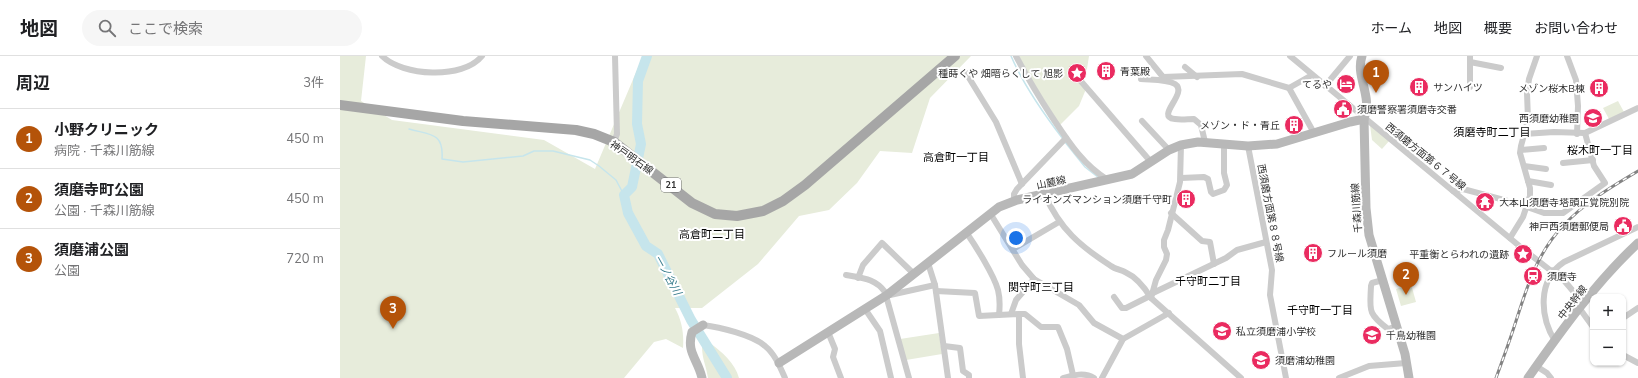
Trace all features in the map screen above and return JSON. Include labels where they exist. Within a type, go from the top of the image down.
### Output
[{"type":"main road","name":"神戸明石線","points":[[340,105],[463,121],[576,130],[594,134],[614,142],[692,203],[715,214],[737,216],[763,211],[783,201],[805,185],[955,56]]},
{"type":"street","points":[[382,56],[388,62],[398,66],[427,72],[447,72],[471,66],[482,56]]},
{"type":"street","points":[[614,56],[617,134],[614,142]]},
{"type":"street","points":[[1016,56],[1030,84],[1064,140],[1087,164],[1109,180]]},
{"type":"street","points":[[1146,56],[1163,77],[1198,77],[1242,74],[1290,88],[1314,133]]},
{"type":"street","name":"西須磨方面第６７号線","points":[[1290,56],[1324,86],[1510,238],[1550,270],[1556,271],[1590,318]]},
{"type":"street","points":[[1324,86],[1350,56]]},
{"type":"street","name":"千森川筋線","points":[[1362,56],[1360,71],[1368,109],[1364,119],[1366,208],[1369,235],[1405,354],[1409,378]]},
{"type":"street","points":[[1510,238],[1523,217],[1530,196],[1520,150],[1528,120],[1528,79],[1537,56]]},
{"type":"street","points":[[1567,56],[1576,80],[1578,106],[1577,134]]},
{"type":"street","points":[[1470,87],[1470,59],[1501,68]]},
{"type":"street","points":[[1185,67],[1198,77]]},
{"type":"street","points":[[966,73],[996,122],[1022,184]]},
{"type":"street","points":[[1290,88],[1312,75]]},
{"type":"street","points":[[1079,79],[1151,162]]},
{"type":"street","points":[[1141,79],[1170,82],[1176,85],[1179,95],[1169,109],[1168,114],[1175,120],[1194,119],[1201,125],[1205,142]]},
{"type":"street","points":[[1524,134],[1554,132],[1577,134],[1585,133],[1638,108]]},
{"type":"street","name":"山麓線","points":[[778,363],[887,295],[999,207],[1017,200],[1045,195],[1132,174],[1181,144],[1205,142],[1248,146],[1277,144],[1364,119]]},
{"type":"street","points":[[1142,121],[1169,150]]},
{"type":"street","points":[[1453,191],[1463,189],[1527,206],[1544,213],[1562,213],[1605,183],[1594,166],[1585,133]]},
{"type":"street","points":[[1017,200],[1014,197],[1014,194],[1064,140]]},
{"type":"street","points":[[1151,295],[1156,280],[1166,260],[1167,254],[1164,247],[1164,240],[1168,230],[1171,213],[1181,178],[1181,144]]},
{"type":"street","points":[[1181,178],[1204,177],[1208,179],[1210,192],[1213,194],[1224,190],[1227,185],[1224,173],[1224,144]]},
{"type":"street","name":"西須磨方面第８８号線","points":[[1248,146],[1272,270],[1270,295],[1286,378]]},
{"type":"street","points":[[1520,150],[1544,148]]},
{"type":"street","points":[[1563,164],[1592,160]]},
{"type":"street","points":[[1524,166],[1546,169]]},
{"type":"street","points":[[1528,182],[1551,185]]},
{"type":"street","points":[[1045,195],[1059,222],[1078,242],[1113,267],[1128,273],[1169,313],[1241,378]]},
{"type":"street","points":[[990,213],[1022,265],[1034,279],[1079,306],[1094,323],[1123,339]]},
{"type":"street","points":[[1171,213],[1202,241],[1210,242],[1214,264]]},
{"type":"street","points":[[1013,249],[1059,222]]},
{"type":"street","points":[[1555,341],[1547,326],[1543,305],[1545,290],[1554,270],[1564,262],[1638,227]]},
{"type":"street","points":[[966,232],[976,246],[998,288],[1000,298],[999,315]]},
{"type":"street","points":[[1114,297],[1122,308],[1126,308],[1214,264],[1237,250],[1266,242]]},
{"type":"street","points":[[858,278],[863,265],[882,243],[914,274]]},
{"type":"street","name":"中央幹線","points":[[1528,378],[1555,341],[1617,263],[1638,243]]},
{"type":"street","points":[[928,263],[935,288],[948,378]]},
{"type":"street","points":[[846,275],[880,284],[887,295],[909,378]]},
{"type":"street","points":[[1011,314],[1016,300],[1034,279]]},
{"type":"street","points":[[1383,280],[1372,283],[1370,310],[1376,320],[1388,329],[1397,326]]},
{"type":"street","points":[[887,295],[935,288],[975,293],[978,316],[1025,314],[1041,327],[1058,326],[1067,349],[1073,376]]},
{"type":"street","points":[[1626,316],[1638,308]]},
{"type":"street","points":[[865,309],[880,331],[891,378]]},
{"type":"street","points":[[1102,378],[1123,339],[1169,313]]},
{"type":"street","points":[[1019,314],[1019,344],[1023,378]]},
{"type":"street","points":[[702,378],[691,351],[689,341],[692,332],[703,325],[752,338],[766,346],[778,363],[785,378]]},
{"type":"street","points":[[828,332],[835,349],[833,357],[841,378]]},
{"type":"street","points":[[944,346],[960,348],[963,371],[969,378]]},
{"type":"street","points":[[1626,356],[1636,361],[1638,353]]},
{"type":"street","points":[[1339,378],[1369,366],[1406,363]]},
{"type":"street","points":[[1536,366],[1547,373],[1551,378]]},
{"type":"street","points":[[1063,378],[1089,375],[1094,378]]},
{"type":"green space","points":[[340,56],[366,56],[361,101],[392,120],[544,140],[595,169],[643,56],[971,56],[930,98],[912,153],[880,151],[857,183],[829,210],[799,216],[758,264],[702,308],[675,308],[682,327],[683,348],[666,339],[654,342],[624,378],[340,378]]},
{"type":"green space","points":[[1019,56],[1089,56],[1087,69],[1081,82],[1086,89],[1079,106],[1060,125],[1029,76]]},
{"type":"green space","points":[[1618,101],[1624,112],[1609,119],[1603,108]]},
{"type":"green space","points":[[1370,125],[1390,140],[1382,149],[1372,140]]},
{"type":"green space","points":[[1411,284],[1416,302],[1401,306],[1396,289]]},
{"type":"green space","points":[[939,333],[942,354],[906,360],[900,339]]},
{"type":"green space","points":[[710,343],[731,363],[739,378],[708,378],[702,346]]},
{"type":"waterway","name":"一ノ谷川","points":[[647,56],[638,81],[637,124],[641,144],[632,187],[624,195],[628,213],[646,246],[658,254],[691,320],[727,378]]},
{"type":"waterway","points":[[1011,56],[1034,99],[1063,139]]},
{"type":"waterway","points":[[409,129],[429,134],[438,139],[441,144],[442,159],[463,162],[523,156],[534,151],[553,151],[590,160],[616,180],[624,195]]},
{"type":"waterway","points":[[1065,142],[1085,167],[1099,178]]},
{"type":"railway","points":[[1496,378],[1529,283],[1546,247],[1563,226],[1580,210],[1608,189],[1638,171]]},
{"type":"place","name":"青葉殿","points":[[1106,71]]},
{"type":"place","name":"種蒔くや 畑暗らくして 旭影","points":[[1077,73]]},
{"type":"place","name":"てるや","points":[[1346,84]]},
{"type":"place","name":"サンハイツ","points":[[1419,87]]},
{"type":"place","name":"メゾン桜木B棟","points":[[1599,88]]},
{"type":"place","name":"小野クリニック","points":[[1376,93]]},
{"type":"place","name":"須磨警察署須磨寺交番","points":[[1343,109]]},
{"type":"place","name":"西須磨幼稚園","points":[[1593,118]]},
{"type":"place","name":"メゾン・ド・青丘","points":[[1294,125]]},
{"type":"place","name":"ライオンズマンション須磨千守町","points":[[1186,199]]},
{"type":"place","name":"大本山須磨寺塔頭正覚院別院","points":[[1485,202]]},
{"type":"place","name":"神戸西須磨郵便局","points":[[1623,226]]},
{"type":"place","name":"フルール須磨","points":[[1313,253]]},
{"type":"place","name":"平重衡とらわれの遺跡","points":[[1523,254]]},
{"type":"place","name":"須磨寺","points":[[1533,276]]},
{"type":"place","name":"須磨寺町公園","points":[[1406,295]]},
{"type":"place","name":"須磨浦公園","points":[[393,329]]},
{"type":"place","name":"私立須磨浦小学校","points":[[1222,331]]},
{"type":"place","name":"千鳥幼稚園","points":[[1372,335]]},
{"type":"place","name":"須磨浦幼稚園","points":[[1261,360]]},
{"type":"district","name":"須磨寺町二丁目","points":[[1492,132]]},
{"type":"district","name":"桜木町一丁目","points":[[1600,150]]},
{"type":"district","name":"高倉町一丁目","points":[[956,157]]},
{"type":"district","name":"高倉町二丁目","points":[[712,234]]},
{"type":"district","name":"千守町二丁目","points":[[1208,281]]},
{"type":"district","name":"関守町三丁目","points":[[1041,287]]},
{"type":"district","name":"千守町一丁目","points":[[1320,310]]}]
